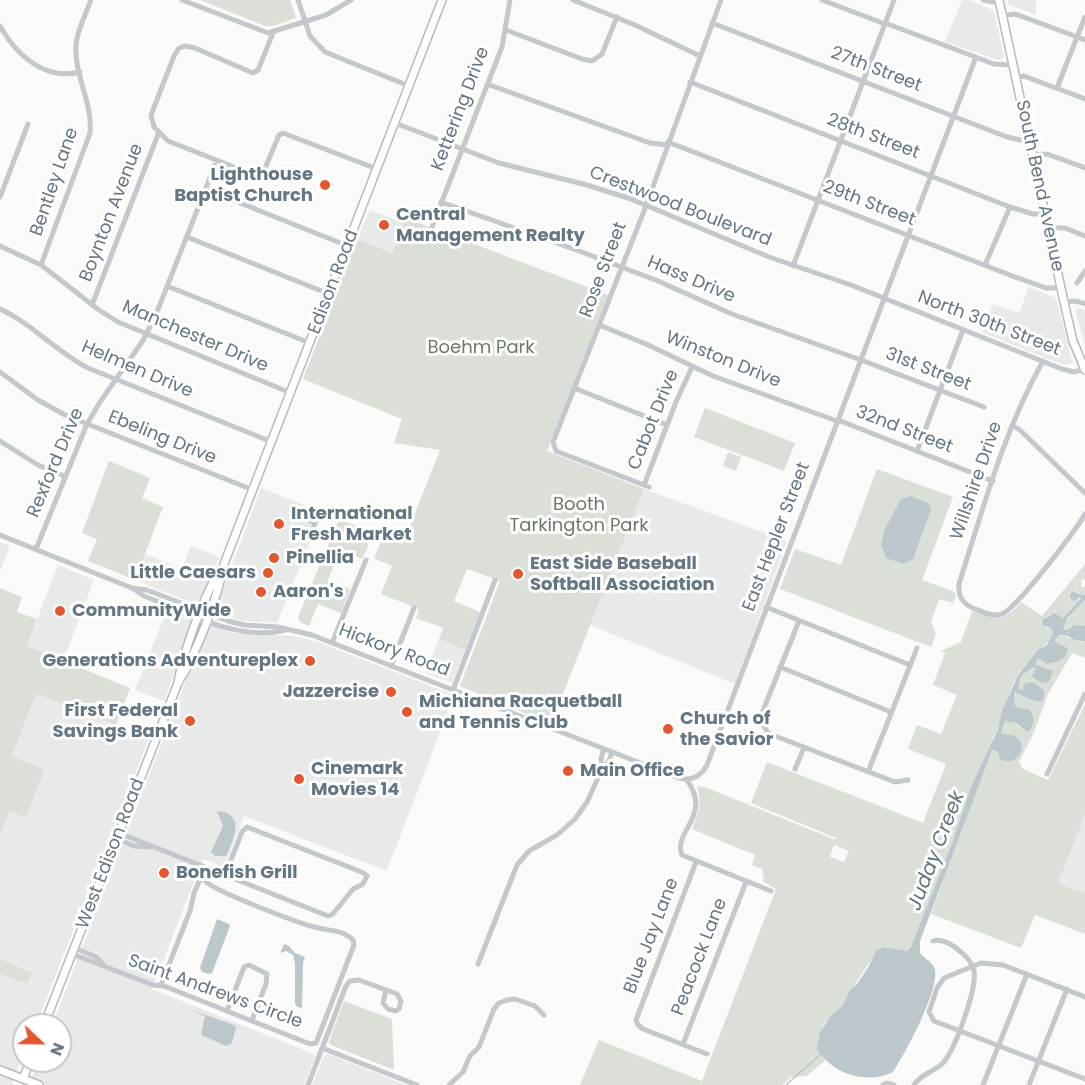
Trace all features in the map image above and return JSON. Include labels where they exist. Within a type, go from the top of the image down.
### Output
[{"type":"main road","name":"Edison Road","points":[[204,616],[221,583],[224,564],[442,0]]},
{"type":"main road","name":"South Bend Avenue","points":[[999,0],[1073,341],[1085,370]]},
{"type":"main road","name":"West Edison Road","points":[[49,1013],[178,683],[187,669],[204,616]]},
{"type":"main road","points":[[0,1070],[22,1082],[39,1085]]},
{"type":"street","name":"Bentley Lane","points":[[41,265],[90,133],[91,119],[76,50],[77,40],[91,0]]},
{"type":"street","points":[[182,0],[264,32],[273,33],[335,11],[351,0]]},
{"type":"street","points":[[298,0],[304,23],[313,42],[325,52],[409,86]]},
{"type":"street","name":"Kettering Drive","points":[[432,227],[502,47],[510,0]]},
{"type":"street","points":[[573,0],[617,17],[700,56]]},
{"type":"street","name":"Rose Street","points":[[647,486],[555,449],[553,442],[645,206],[720,0]]},
{"type":"street","points":[[822,0],[1002,66],[1013,65]]},
{"type":"street","points":[[793,266],[894,0]]},
{"type":"street","points":[[983,0],[993,2],[999,0]]},
{"type":"street","points":[[1002,16],[1014,14],[1021,16],[1085,40]]},
{"type":"street","points":[[506,30],[592,61],[599,58],[604,51],[617,17]]},
{"type":"street","points":[[1057,88],[1085,17]]},
{"type":"street","name":"27th Street","points":[[712,23],[1015,140],[1029,138]]},
{"type":"street","points":[[0,26],[15,48],[37,66],[61,74],[80,72]]},
{"type":"street","points":[[273,33],[255,73],[181,46],[176,52],[151,115],[151,121],[159,132],[168,141],[256,176],[263,173],[279,135],[283,133],[377,169]]},
{"type":"street","name":"East Hepler Street","points":[[688,779],[699,776],[707,765],[976,57]]},
{"type":"street","points":[[1016,78],[1024,76],[1085,99]]},
{"type":"street","name":"28th Street","points":[[690,82],[1010,207],[1033,214],[1045,214]]},
{"type":"street","name":"29th Street","points":[[487,84],[650,143],[667,143],[1046,288],[1061,288]]},
{"type":"street","name":"Crestwood Boulevard","points":[[395,123],[516,168],[604,190],[793,266],[884,299]]},
{"type":"street","points":[[0,197],[28,124]]},
{"type":"street","name":"Boynton Avenue","points":[[92,305],[159,132]]},
{"type":"street","points":[[1032,155],[1047,154],[1085,168]]},
{"type":"street","name":"Rexford Drive","points":[[36,549],[87,424],[146,335],[168,286],[215,165]]},
{"type":"street","points":[[206,189],[348,246]]},
{"type":"street","name":"Hass Drive","points":[[441,202],[621,267],[732,314],[861,360]]},
{"type":"street","points":[[985,265],[1010,207]]},
{"type":"street","points":[[1048,228],[1065,228],[1085,236]]},
{"type":"street","points":[[187,237],[329,294]]},
{"type":"street","name":"Manchester Drive","points":[[0,246],[41,265],[92,305],[118,322],[291,393]]},
{"type":"street","points":[[1077,283],[1085,271]]},
{"type":"street","points":[[168,286],[310,343]]},
{"type":"street","name":"North 30th Street","points":[[884,299],[1074,372],[1085,370]]},
{"type":"street","points":[[1064,302],[1076,301],[1085,304]]},
{"type":"street","name":"Helmen Drive","points":[[0,309],[24,322],[72,359],[116,380],[272,442]]},
{"type":"street","name":"Winston Drive","points":[[599,325],[738,386],[837,421]]},
{"type":"street","points":[[917,451],[963,330]]},
{"type":"street","name":"31st Street","points":[[861,360],[984,407]]},
{"type":"street","name":"Willshire Drive","points":[[1043,361],[1012,425],[959,584],[960,597],[974,608],[998,615],[1010,609],[1071,535],[1085,514]]},
{"type":"street","name":"Cabot Drive","points":[[647,486],[667,425],[692,367]]},
{"type":"street","name":"Ebeling Drive","points":[[0,372],[55,410],[253,490]]},
{"type":"street","points":[[574,388],[667,425]]},
{"type":"street","name":"32nd Street","points":[[837,421],[993,481]]},
{"type":"street","points":[[1012,425],[1085,493]]},
{"type":"street","points":[[0,441],[22,456],[64,477]]},
{"type":"street","name":"Hickory Road","points":[[0,535],[132,588],[147,590],[204,616],[244,625],[278,627],[312,635],[604,749],[688,779]]},
{"type":"street","points":[[332,643],[366,560]]},
{"type":"street","points":[[453,690],[495,580]]},
{"type":"street","points":[[766,607],[910,665]]},
{"type":"street","points":[[391,666],[414,609]]},
{"type":"street","points":[[799,621],[762,713],[761,726],[772,735],[867,772],[895,782],[908,780]]},
{"type":"street","points":[[867,772],[917,648]]},
{"type":"street","points":[[780,668],[891,712]]},
{"type":"street","points":[[1047,774],[1085,694]]},
{"type":"street","points":[[795,769],[804,747]]},
{"type":"street","points":[[602,770],[601,758],[604,749]]},
{"type":"street","points":[[478,964],[517,865],[529,851],[557,835],[572,822],[591,795],[612,752]]},
{"type":"street","points":[[688,779],[697,802],[680,850],[684,857],[771,891]]},
{"type":"street","points":[[118,836],[134,846],[153,847],[204,870],[225,875],[328,916],[333,914],[353,890],[362,886],[366,876],[364,873],[247,827],[242,832],[225,875]]},
{"type":"street","name":"Blue Jay Lane","points":[[683,1044],[643,1029],[636,1021],[696,862]]},
{"type":"street","points":[[161,985],[204,870]]},
{"type":"street","name":"Saint Andrews Circle","points":[[73,951],[153,986],[161,985],[310,1044],[316,1043],[354,945],[353,940],[344,934],[316,928],[235,897],[205,881],[204,870]]},
{"type":"street","name":"Peacock Lane","points":[[683,1044],[746,882]]},
{"type":"street","points":[[914,1085],[921,1076],[940,1066],[947,1058],[972,995],[975,981],[972,965],[966,956],[954,947],[938,940],[933,941]]},
{"type":"street","points":[[1085,997],[996,963],[981,963],[944,978],[937,988],[929,1009],[933,1020],[1085,1079]]},
{"type":"street","points":[[227,1011],[244,967],[249,965],[267,974],[266,984],[252,1020]]},
{"type":"street","points":[[983,1085],[1027,974]]},
{"type":"street","points":[[308,1085],[350,981],[360,980],[386,990]]},
{"type":"street","points":[[1029,1085],[1067,989]]},
{"type":"street","points":[[449,1085],[463,1072],[470,1056],[479,1047],[494,1009],[499,1003],[515,999],[535,1006],[544,1015]]},
{"type":"street","points":[[683,1044],[707,1054]]},
{"type":"street","points":[[322,1048],[417,1085]]},
{"type":"street","points":[[883,1085],[887,1083],[894,1085]]},
{"type":"shaded area","points":[[962,0],[969,0],[994,11],[1004,57],[1002,59],[998,60],[945,42]]},
{"type":"shaded area","points":[[1008,0],[1036,0],[1036,15],[1008,4]]},
{"type":"shaded area","points":[[370,210],[404,223],[392,253],[357,239]]},
{"type":"shaded area","points":[[1029,287],[1056,298],[1073,363],[1066,365],[1053,361],[982,332],[993,304],[1019,313]]},
{"type":"shaded area","points":[[1080,308],[1085,310],[1085,346],[1075,310]]},
{"type":"shaded area","points":[[261,488],[322,512],[277,623],[243,621],[217,613],[216,609]]},
{"type":"shaded area","points":[[644,489],[787,541],[735,684],[590,625]]},
{"type":"shaded area","points":[[911,496],[928,503],[931,509],[913,559],[904,564],[886,558],[881,544],[885,529],[901,499]]},
{"type":"shaded area","points":[[294,508],[301,510],[308,517],[318,515],[319,519],[312,537],[309,535],[312,524],[293,516]]},
{"type":"shaded area","points":[[0,542],[10,546],[0,572]]},
{"type":"shaded area","points":[[191,546],[219,557],[202,603],[197,605],[135,580],[145,554],[182,569]]},
{"type":"shaded area","points":[[58,565],[94,580],[63,661],[27,646]]},
{"type":"shaded area","points":[[1072,591],[1085,594],[1085,600],[1067,618],[1063,629],[1067,630],[1074,625],[1085,626],[1085,642],[1059,635],[1055,640],[1067,648],[1066,656],[1047,664],[1038,658],[1035,665],[1053,671],[1049,682],[1040,682],[1032,676],[1036,668],[1034,667],[1021,676],[1018,689],[1023,690],[1024,684],[1032,682],[1044,690],[1044,698],[1041,702],[1031,700],[1015,692],[1014,704],[1018,708],[1028,709],[1031,712],[1034,720],[1032,726],[1028,732],[1016,723],[1005,721],[1001,733],[1013,735],[1020,741],[1021,746],[1019,755],[1011,761],[1000,759],[998,752],[992,750],[920,941],[920,953],[934,967],[935,980],[920,1022],[893,1072],[883,1076],[861,1077],[841,1071],[824,1058],[817,1049],[820,1032],[830,1017],[842,1006],[851,989],[869,966],[876,951],[884,947],[907,951],[911,947],[953,841],[971,787],[998,729],[1002,711],[1018,675],[1038,650],[1046,646],[1053,633],[1051,628],[1042,625],[1043,619],[1054,613],[1063,618],[1081,598],[1072,600],[1069,596]]},
{"type":"shaded area","points":[[167,610],[191,618],[194,623],[164,701],[135,690]]},
{"type":"shaded area","points":[[211,625],[235,633],[293,636],[315,641],[454,695],[387,871],[244,816],[227,860],[221,866],[203,859],[152,989],[316,1055],[304,1085],[29,1085],[34,1073],[72,1073],[72,1013],[57,1013],[206,629]]},
{"type":"shaded area","points":[[439,639],[465,650],[452,683],[425,673]]},
{"type":"shaded area","points":[[36,694],[149,738],[41,1013],[12,1013],[12,1073],[16,1073],[12,1085],[0,1085],[0,974],[27,984],[31,971],[0,959],[0,834],[10,810],[26,816],[37,766],[12,756]]},
{"type":"shaded area","points":[[217,811],[232,816],[235,822],[234,835],[226,856],[215,856],[211,852],[223,826]]},
{"type":"shaded area","points":[[1085,815],[1085,893],[1058,883]]},
{"type":"shaded area","points":[[217,919],[230,926],[212,973],[209,974],[202,972],[200,968]]},
{"type":"shaded area","points":[[284,944],[295,953],[305,957],[302,1008],[297,1007],[295,1003],[293,955],[286,951],[280,953]]},
{"type":"shaded area","points":[[188,1009],[234,1025],[236,1028],[232,1043],[226,1046],[201,1035],[205,1016]]},
{"type":"shaded area","points":[[328,1054],[406,1085],[312,1085],[324,1056]]},
{"type":"green space","points":[[200,0],[290,0],[296,18],[273,26],[265,26]]},
{"type":"green space","points":[[406,218],[608,295],[547,451],[644,489],[551,724],[460,686],[500,581],[467,569],[454,601],[480,612],[465,650],[439,639],[443,628],[416,618],[419,609],[381,594],[392,566],[374,558],[383,537],[403,544],[440,450],[394,443],[402,419],[303,379],[357,239],[392,253]]},
{"type":"green space","points":[[705,408],[795,443],[784,471],[694,437]]},
{"type":"green space","points":[[728,452],[741,457],[736,471],[723,466]]},
{"type":"green space","points":[[109,461],[150,478],[142,498],[163,507],[135,580],[88,561],[97,539],[82,533]]},
{"type":"green space","points":[[877,469],[953,497],[922,580],[956,594],[953,603],[939,599],[931,622],[936,634],[931,647],[780,589],[795,549],[841,565]]},
{"type":"green space","points":[[339,519],[366,530],[368,547],[362,559],[340,550],[328,580],[350,589],[341,613],[318,604],[309,626],[300,622],[298,617]]},
{"type":"green space","points":[[1085,564],[1085,580],[1082,578],[1081,587],[1085,587],[1085,594],[1075,591],[1069,593],[1070,598],[1081,597],[1063,618],[1051,614],[1043,619],[1047,628],[1050,628],[1053,633],[1015,680],[992,739],[992,750],[998,752],[1000,759],[1006,760],[1013,760],[1019,754],[1011,735],[1001,733],[1005,721],[1016,723],[1020,728],[1028,709],[1017,708],[1013,702],[1016,692],[1031,700],[1041,702],[1044,690],[1036,685],[1021,690],[1017,689],[1021,676],[1034,667],[1036,668],[1032,676],[1035,679],[1049,671],[1035,665],[1038,658],[1048,664],[1058,644],[1055,640],[1059,635],[1085,642],[1085,658],[1072,653],[1048,694],[1034,732],[1019,762],[1023,769],[1048,780],[1085,704],[1085,815],[1058,883],[1085,893],[1085,934],[1035,915],[1021,948],[931,914],[944,879],[911,947],[907,951],[884,947],[867,967],[840,1008],[821,1029],[819,1041],[825,1061],[806,1076],[791,1077],[782,1085],[580,1085],[599,1040],[702,1081],[776,889],[764,882],[762,869],[752,865],[755,855],[692,829],[699,808],[697,786],[836,840],[836,838],[751,803],[767,762],[923,823],[946,764],[908,749],[917,725],[941,734],[957,695],[933,685],[945,653],[941,651],[961,642],[972,611],[999,617],[1009,614],[1021,602],[1042,616]],"holes":[[[834,845],[849,851],[844,862],[830,857]]]},
{"type":"green space","points":[[0,588],[22,597],[17,612],[37,619],[27,646],[130,688],[116,725],[36,694],[12,756],[44,771],[26,817],[10,811],[0,834]]},
{"type":"green space","points":[[1085,600],[1085,626],[1071,626],[1067,630],[1063,629],[1067,618]]},
{"type":"green space","points":[[0,959],[32,972],[27,984],[0,974]]},
{"type":"green space","points":[[344,1001],[392,1019],[394,1070],[331,1045],[329,1042]]},
{"type":"waterway","name":"Juday Creek","points":[[786,1085],[821,1054]]},
{"type":"place","name":"Lighthouse Baptist Church","points":[[325,185]]},
{"type":"place","name":"Central Management Realty","points":[[384,225]]},
{"type":"place","name":"International Fresh Market","points":[[279,524]]},
{"type":"place","name":"Pinellia","points":[[274,558]]},
{"type":"place","name":"Little Caesars","points":[[268,573]]},
{"type":"place","name":"East Side Baseball Softball Association","points":[[518,574]]},
{"type":"place","name":"Aaron's","points":[[261,592]]},
{"type":"place","name":"CommunityWide","points":[[60,611]]},
{"type":"place","name":"Generations Adventureplex","points":[[310,661]]},
{"type":"place","name":"Jazzercise","points":[[391,692]]},
{"type":"place","name":"Michiana Racquetball and Tennis Club","points":[[407,712]]},
{"type":"place","name":"First Federal Savings Bank","points":[[190,721]]},
{"type":"place","name":"Church of the Savior","points":[[668,729]]},
{"type":"place","name":"Main Office","points":[[568,771]]},
{"type":"place","name":"Cinemark Movies 14","points":[[299,779]]},
{"type":"place","name":"Bonefish Grill","points":[[164,873]]},
{"type":"park label","name":"Boehm Park","points":[[481,348]]},
{"type":"park label","name":"Booth Tarkington Park","points":[[579,515]]}]
